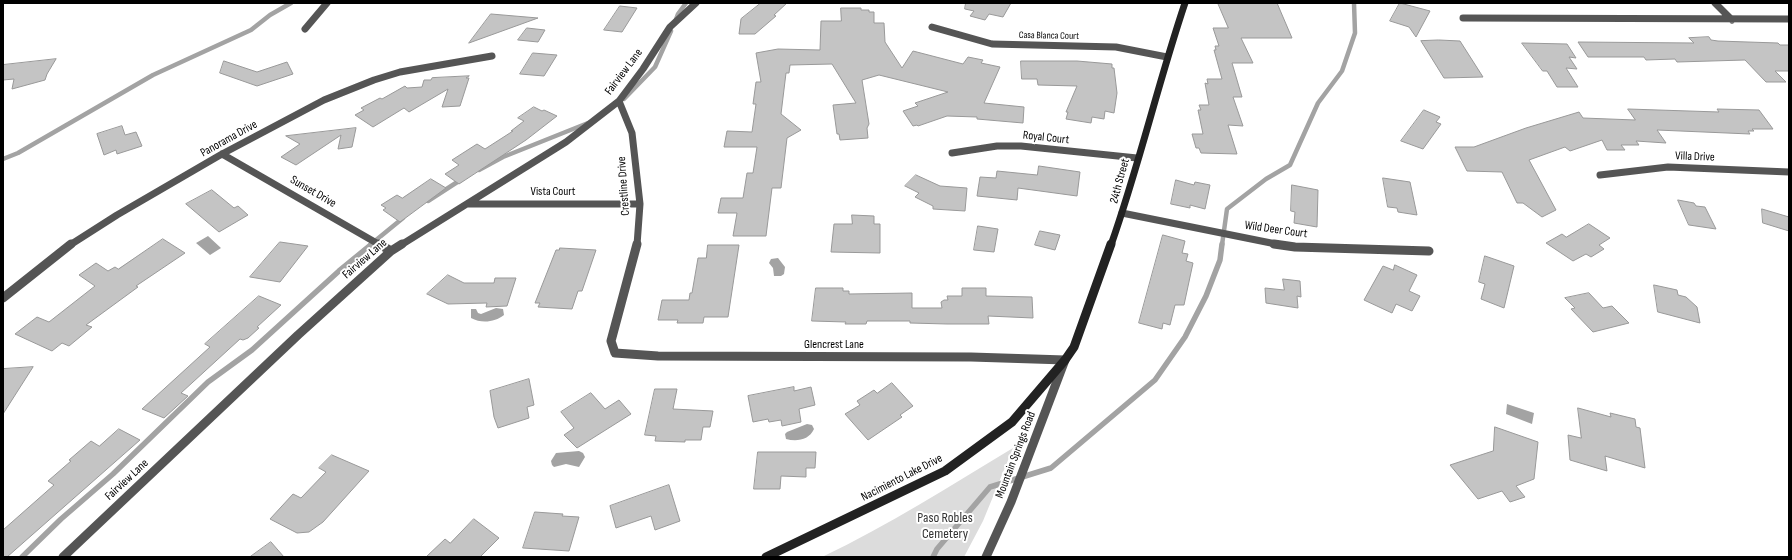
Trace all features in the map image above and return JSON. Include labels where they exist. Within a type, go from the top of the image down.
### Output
[{"type":"main road","name":"24th Street","points":[[1065,360],[1074,347],[1122,213],[1167,58],[1185,3]]},
{"type":"main road","name":"Nacimiento Lake Drive","points":[[766,557],[902,493],[945,471],[1012,422],[1065,360]]},
{"type":"street","points":[[305,29],[327,3]]},
{"type":"street","name":"Fairview Lane","points":[[63,557],[298,335],[391,251],[566,142],[619,101],[643,69],[670,27],[696,3]]},
{"type":"street","points":[[1715,3],[1732,20]]},
{"type":"street","points":[[1463,18],[1789,19]]},
{"type":"street","name":"Casa Blanca Court","points":[[932,27],[992,44],[1116,47],[1167,58]]},
{"type":"street","name":"Panorama Drive","points":[[3,298],[70,244],[222,154],[324,100],[374,80],[418,68],[466,62],[492,56]]},
{"type":"street","name":"Crestline Drive","points":[[611,341],[637,247],[640,204],[632,133],[619,101]]},
{"type":"street","name":"Royal Court","points":[[952,152],[997,146],[1021,146],[1137,158]]},
{"type":"street","name":"Sunset Drive","points":[[222,154],[391,251]]},
{"type":"street","name":"Villa Drive","points":[[1600,175],[1668,167],[1789,172]]},
{"type":"street","name":"Vista Court","points":[[467,204],[640,204]]},
{"type":"street","name":"Wild Deer Court","points":[[1122,213],[1260,242],[1295,247],[1429,251]]},
{"type":"street","name":"Glencrest Lane","points":[[611,341],[615,353],[637,355],[971,357],[1065,360]]},
{"type":"street","name":"Mountain Springs Road","points":[[986,557],[1011,502],[1065,360]]},
{"type":"green space","name":"Paso Robles Cemetery","points":[[1013,448],[983,521],[964,557],[822,557],[847,545],[943,491]]},
{"type":"shaded area","points":[[208,236],[221,248],[210,255],[196,243]]},
{"type":"shaded area","points":[[778,258],[785,267],[784,274],[781,276],[774,276],[773,268],[769,263],[771,259]]},
{"type":"shaded area","points":[[496,308],[503,309],[504,315],[497,319],[484,322],[471,318],[471,309],[476,309],[478,313],[481,314]]},
{"type":"shaded area","points":[[1507,404],[1534,413],[1532,424],[1506,414]]},
{"type":"shaded area","points":[[807,424],[812,425],[814,429],[809,436],[798,440],[786,439],[785,434],[787,432]]},
{"type":"shaded area","points":[[579,451],[583,453],[585,457],[579,467],[566,464],[554,467],[552,465],[551,461],[556,453]]},
{"type":"building","points":[[761,3],[787,3],[774,15],[776,16],[755,34],[739,34],[741,19]]},
{"type":"building","points":[[966,3],[1011,3],[1003,17],[989,14],[985,20],[970,16],[974,11],[965,9]]},
{"type":"building","points":[[1218,3],[1277,3],[1292,38],[1241,38],[1253,63],[1232,63],[1242,97],[1233,97],[1243,126],[1228,125],[1237,154],[1201,153],[1199,148],[1196,148],[1192,134],[1203,134],[1198,110],[1201,110],[1199,105],[1209,105],[1205,83],[1208,84],[1207,79],[1222,79],[1214,50],[1216,50],[1215,46],[1219,46],[1213,28],[1228,28]]},
{"type":"building","points":[[1400,3],[1430,11],[1416,37],[1409,27],[1390,21]]},
{"type":"building","points":[[620,6],[637,8],[622,32],[604,30]]},
{"type":"building","points":[[841,8],[861,8],[861,10],[869,10],[869,12],[874,12],[874,23],[884,23],[885,42],[902,68],[913,51],[963,64],[968,57],[983,60],[981,63],[1000,67],[984,103],[1024,107],[1023,123],[977,119],[977,117],[947,116],[918,126],[913,126],[903,111],[918,106],[915,103],[948,92],[879,75],[862,80],[869,124],[867,128],[868,138],[840,140],[839,134],[837,134],[833,105],[856,103],[832,64],[790,65],[789,73],[786,73],[781,114],[801,130],[787,138],[781,188],[772,188],[766,236],[733,236],[737,213],[718,213],[721,198],[743,198],[747,173],[753,173],[757,147],[724,147],[727,131],[752,132],[756,104],[753,104],[756,82],[761,82],[756,53],[778,49],[820,50],[821,21],[841,21]]},
{"type":"building","points":[[491,14],[538,18],[469,43]]},
{"type":"building","points":[[527,28],[545,30],[538,42],[518,40]]},
{"type":"building","points":[[1709,37],[1711,40],[1718,41],[1778,43],[1780,45],[1789,45],[1789,71],[1775,71],[1786,82],[1766,82],[1745,60],[1677,62],[1675,59],[1646,60],[1644,57],[1588,57],[1578,42],[1694,43],[1689,38]]},
{"type":"building","points":[[1421,41],[1460,41],[1483,77],[1444,78]]},
{"type":"building","points":[[1522,43],[1567,44],[1576,58],[1569,57],[1577,69],[1566,68],[1578,87],[1557,87],[1547,71],[1543,71]]},
{"type":"building","points":[[533,53],[557,55],[544,76],[520,74]]},
{"type":"building","points":[[56,59],[45,80],[12,89],[14,79],[3,80],[3,65]]},
{"type":"building","points":[[224,61],[257,72],[287,62],[293,74],[257,86],[220,73]]},
{"type":"building","points":[[1021,61],[1077,61],[1112,64],[1112,68],[1114,68],[1117,93],[1114,113],[1105,111],[1104,119],[1092,117],[1091,123],[1066,119],[1068,112],[1066,112],[1077,86],[1038,85],[1037,79],[1022,79]]},
{"type":"building","points":[[469,76],[466,78],[469,78],[460,106],[442,107],[448,89],[409,112],[404,108],[373,127],[355,115],[364,110],[361,108],[380,98],[382,99],[405,86],[407,88],[422,87],[424,80],[431,80],[432,78]]},
{"type":"building","points":[[534,107],[557,116],[526,140],[459,184],[445,174],[459,165],[452,160],[477,144],[485,149],[513,131],[511,131],[524,121],[518,118]]},
{"type":"building","points":[[1628,109],[1719,112],[1717,109],[1759,110],[1773,129],[1752,129],[1754,131],[1748,131],[1750,134],[1657,130],[1666,143],[1636,141],[1639,145],[1621,145],[1625,150],[1607,150],[1602,140],[1570,151],[1565,147],[1529,160],[1556,210],[1542,217],[1523,203],[1517,203],[1502,172],[1467,171],[1455,147],[1474,147],[1526,128],[1579,112],[1583,118],[1635,120]]},
{"type":"building","points":[[1424,110],[1440,117],[1436,122],[1441,124],[1423,149],[1401,141]]},
{"type":"building","points":[[122,126],[125,135],[136,132],[142,146],[117,154],[116,150],[104,155],[97,134]]},
{"type":"building","points":[[356,128],[352,147],[338,149],[341,135],[296,165],[281,157],[300,144],[286,136]]},
{"type":"building","points":[[1039,166],[1080,172],[1077,196],[1018,188],[1017,200],[977,196],[980,177],[996,178],[997,171],[1037,175]]},
{"type":"building","points":[[916,175],[940,186],[967,188],[965,211],[933,209],[933,206],[915,197],[919,193],[905,186]]},
{"type":"building","points":[[1383,178],[1410,182],[1417,215],[1398,212],[1397,208],[1388,207]]},
{"type":"building","points":[[431,179],[446,188],[400,222],[383,210],[386,208],[381,205],[397,195],[402,198]]},
{"type":"building","points":[[1176,180],[1194,185],[1195,182],[1210,185],[1205,209],[1190,205],[1190,208],[1171,204]]},
{"type":"building","points":[[1292,185],[1318,190],[1317,227],[1294,223],[1295,212],[1291,211]]},
{"type":"building","points":[[212,190],[234,208],[238,206],[248,215],[219,232],[186,204]]},
{"type":"building","points":[[1678,200],[1694,203],[1696,206],[1705,207],[1716,229],[1689,225]]},
{"type":"building","points":[[1762,209],[1789,217],[1789,231],[1763,223]]},
{"type":"building","points":[[852,215],[874,216],[874,224],[880,224],[880,253],[831,252],[834,224],[852,224]]},
{"type":"building","points":[[1589,224],[1610,238],[1599,245],[1604,249],[1591,257],[1586,254],[1573,261],[1546,243],[1562,234],[1566,237]]},
{"type":"building","points":[[978,226],[998,229],[994,252],[974,250]]},
{"type":"building","points":[[1040,231],[1060,235],[1055,250],[1035,245]]},
{"type":"building","points":[[1163,235],[1185,241],[1182,253],[1188,254],[1186,261],[1193,263],[1184,305],[1175,305],[1170,325],[1163,323],[1162,329],[1139,323]]},
{"type":"building","points":[[163,239],[185,253],[136,286],[138,287],[86,325],[92,327],[69,346],[62,343],[52,351],[15,334],[37,317],[49,322],[95,286],[79,275],[96,263],[108,271],[115,267],[118,269]]},
{"type":"building","points":[[280,242],[308,246],[280,282],[250,277]]},
{"type":"building","points":[[708,245],[739,245],[728,317],[704,317],[703,323],[677,323],[678,320],[658,320],[662,300],[689,300],[690,293],[692,293],[698,258],[706,258]]},
{"type":"building","points":[[560,248],[596,250],[582,291],[578,291],[572,309],[538,307],[540,303],[535,303],[556,250],[559,250]]},
{"type":"building","points":[[1485,256],[1514,266],[1504,308],[1481,299],[1485,284],[1479,282]]},
{"type":"building","points":[[1395,265],[1417,275],[1409,291],[1420,296],[1412,311],[1396,304],[1392,313],[1364,300],[1383,266],[1393,270]]},
{"type":"building","points":[[448,275],[464,283],[494,283],[495,278],[516,278],[507,306],[486,307],[487,303],[448,304],[427,294]]},
{"type":"building","points":[[1283,279],[1300,281],[1301,297],[1297,296],[1298,308],[1266,303],[1265,288],[1284,290]]},
{"type":"building","points":[[1654,285],[1677,290],[1678,295],[1686,297],[1697,307],[1700,323],[1658,312]]},
{"type":"building","points":[[816,288],[843,288],[843,291],[849,291],[849,294],[912,293],[912,308],[942,308],[941,302],[948,300],[947,296],[962,296],[962,288],[986,288],[986,296],[1032,297],[1033,318],[988,316],[989,324],[867,321],[866,324],[845,324],[846,322],[812,321]]},
{"type":"building","points":[[1589,293],[1603,308],[1612,306],[1629,323],[1593,332],[1571,309],[1575,308],[1565,298]]},
{"type":"building","points":[[259,296],[281,305],[257,327],[259,328],[248,338],[243,340],[240,339],[181,393],[188,396],[164,418],[142,409],[210,347],[205,344]]},
{"type":"building","points":[[33,367],[3,414],[3,369]]},
{"type":"building","points":[[529,379],[534,405],[527,407],[529,418],[498,428],[494,417],[490,391]]},
{"type":"building","points":[[892,383],[913,406],[900,415],[902,417],[868,440],[845,414],[860,405],[857,401],[874,390],[877,393]]},
{"type":"building","points":[[794,387],[794,391],[811,387],[815,405],[799,409],[801,422],[782,426],[781,420],[769,422],[768,419],[753,422],[748,396]]},
{"type":"building","points":[[655,389],[677,389],[673,409],[713,411],[710,427],[703,427],[701,440],[685,440],[685,442],[655,441],[656,436],[645,435]]},
{"type":"building","points":[[591,393],[605,409],[619,400],[631,414],[577,448],[564,435],[574,428],[561,412]]},
{"type":"building","points":[[1578,408],[1611,417],[1610,413],[1635,419],[1636,427],[1640,428],[1645,468],[1605,456],[1607,471],[1570,460],[1568,435],[1581,438]]},
{"type":"building","points":[[1495,427],[1538,442],[1534,479],[1516,486],[1525,497],[1510,502],[1502,491],[1478,499],[1450,465],[1493,451]]},
{"type":"building","points":[[119,429],[140,440],[7,557],[3,557],[3,530],[54,485],[48,481],[71,461],[69,460],[91,441],[99,446]]},
{"type":"building","points":[[758,452],[816,452],[815,468],[806,468],[806,477],[781,476],[780,489],[754,489]]},
{"type":"building","points":[[332,455],[369,471],[323,522],[309,532],[297,533],[270,519],[293,494],[301,498],[326,472],[319,468]]},
{"type":"building","points":[[669,485],[680,521],[655,530],[651,516],[616,528],[610,506]]},
{"type":"building","points":[[535,512],[579,517],[569,551],[523,548]]},
{"type":"building","points":[[474,519],[499,538],[480,557],[426,557],[445,539],[450,543]]},
{"type":"building","points":[[271,542],[284,557],[250,557]]},
{"type":"waterway","points":[[3,159],[18,153],[153,75],[251,30],[270,15],[291,3]]},
{"type":"waterway","points":[[675,22],[678,14],[686,3]]},
{"type":"waterway","points":[[1222,245],[1227,209],[1266,179],[1290,165],[1318,103],[1342,71],[1355,33],[1354,3]]},
{"type":"waterway","points":[[624,99],[655,67],[671,31]]},
{"type":"waterway","points":[[479,170],[503,157],[588,123]]},
{"type":"waterway","points":[[428,201],[462,179]]},
{"type":"waterway","points":[[370,245],[403,218]]},
{"type":"waterway","points":[[22,557],[61,519],[113,474],[208,382],[252,350],[339,271],[372,244]]},
{"type":"waterway","points":[[933,557],[937,549],[990,487],[1051,468],[1155,380],[1185,337],[1206,296],[1220,260],[1222,244]]}]
